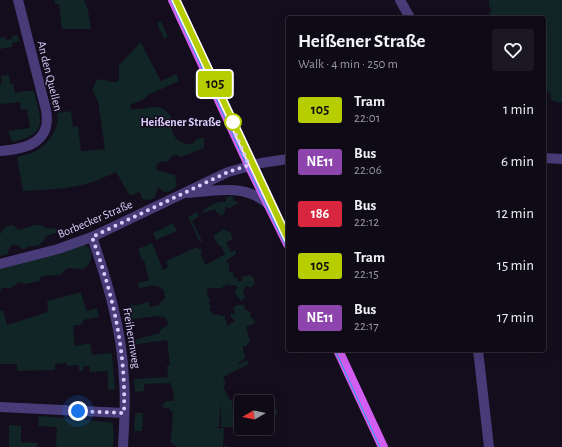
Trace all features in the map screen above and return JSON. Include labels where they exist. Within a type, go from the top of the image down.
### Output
[{"type":"main road","points":[[173,0],[249,165],[286,240]]},
{"type":"main road","points":[[339,352],[383,447]]},
{"type":"street","name":"An den Quellen","points":[[0,151],[22,148],[35,142],[44,133],[48,121],[18,0]]},
{"type":"street","points":[[400,0],[409,16]]},
{"type":"street","points":[[546,158],[562,159]]},
{"type":"street","points":[[249,165],[286,159]]},
{"type":"street","name":"Borbecker Straße","points":[[0,264],[58,249],[92,237],[228,172],[249,165]]},
{"type":"street","name":"Borbecker Straße","points":[[174,197],[189,193],[214,190],[234,190],[254,195],[270,206]]},
{"type":"street","name":"Freiherrnweg","points":[[92,237],[111,295],[119,328],[124,372],[123,447]]},
{"type":"street","points":[[478,352],[488,447]]},
{"type":"street","points":[[0,407],[124,413]]},
{"type":"green space","points":[[54,0],[84,0],[88,10],[91,29],[62,29],[59,4],[55,4]]},
{"type":"green space","points":[[489,0],[562,0],[562,102],[559,103],[551,100],[550,93],[546,91],[546,16],[489,16],[491,9],[489,6]]},
{"type":"green space","points":[[161,21],[168,37],[164,39],[157,23]]},
{"type":"green space","points":[[17,35],[20,41],[12,43],[12,47],[0,49],[0,38],[4,37],[7,40],[12,39],[12,36]]},
{"type":"green space","points":[[141,42],[161,81],[176,74],[179,81],[130,105],[131,109],[153,107],[162,108],[171,117],[172,129],[175,137],[183,143],[194,144],[193,142],[199,138],[204,138],[204,148],[181,157],[173,155],[166,162],[162,161],[156,165],[157,170],[175,175],[177,185],[172,190],[166,192],[158,187],[155,198],[149,200],[143,199],[139,192],[130,196],[116,172],[93,182],[67,188],[23,191],[17,157],[36,151],[49,140],[57,124],[57,113],[71,111],[73,127],[78,126],[81,151],[105,149],[98,101],[93,92],[93,88],[96,81],[101,79],[117,82],[119,79],[119,65]]},
{"type":"green space","points":[[9,75],[10,84],[13,84],[15,93],[34,91],[40,118],[40,125],[32,135],[12,142],[8,131],[30,128],[27,109],[21,110],[20,102],[0,104],[0,84],[2,83],[1,76]]},
{"type":"green space","points":[[231,196],[233,197],[234,201],[238,203],[230,208],[225,207],[225,212],[222,216],[216,212],[215,209],[203,213],[204,209],[218,202],[226,202],[226,198]]},
{"type":"green space","points":[[197,212],[199,216],[192,221],[202,241],[200,242],[188,217]]},
{"type":"green space","points":[[173,223],[177,231],[156,240],[153,233]]},
{"type":"green space","points":[[12,225],[20,230],[34,225],[41,225],[46,228],[69,229],[46,236],[43,242],[39,245],[28,246],[25,249],[21,249],[19,245],[12,245],[8,254],[0,256],[0,234],[5,227]]},
{"type":"green space","points":[[224,229],[228,232],[230,231],[233,239],[226,242],[231,252],[235,250],[236,254],[226,261],[226,263],[229,262],[229,271],[234,273],[233,277],[237,278],[237,281],[242,281],[242,277],[250,275],[254,278],[255,284],[251,287],[245,287],[243,293],[245,297],[241,301],[239,298],[238,299],[237,295],[234,294],[237,288],[235,285],[231,286],[229,284],[222,288],[207,288],[208,298],[210,298],[209,303],[211,306],[209,309],[214,315],[225,315],[228,326],[230,323],[235,321],[230,315],[232,313],[234,315],[235,313],[233,308],[235,306],[244,305],[245,309],[250,312],[251,318],[254,319],[255,323],[246,327],[250,341],[247,343],[247,346],[243,346],[246,358],[238,363],[239,364],[247,360],[249,364],[223,377],[226,384],[223,386],[230,400],[232,400],[234,427],[221,427],[221,402],[219,427],[211,428],[224,428],[223,446],[231,447],[178,447],[171,443],[170,440],[173,412],[170,411],[169,408],[165,409],[162,405],[166,401],[174,401],[173,390],[170,383],[144,384],[144,391],[135,392],[134,379],[168,377],[167,366],[170,365],[167,340],[131,345],[130,341],[160,333],[160,330],[168,325],[166,318],[157,316],[127,320],[125,313],[130,310],[132,303],[133,306],[149,302],[150,307],[159,305],[162,300],[165,299],[164,291],[158,286],[139,289],[138,283],[149,280],[144,260],[142,261],[138,249],[152,243],[163,270],[168,267],[166,261],[197,247],[198,249],[201,249],[201,255],[205,264],[207,264],[226,254],[213,236]]},
{"type":"green space","points":[[80,243],[86,245],[91,253],[89,264],[85,268],[69,268],[62,274],[41,277],[39,281],[25,284],[20,282],[10,288],[2,288],[0,292],[0,267],[6,268],[11,264],[53,252],[56,255],[62,253],[67,248]]},
{"type":"green space","points":[[81,292],[86,311],[97,308],[99,317],[83,320],[83,324],[73,326],[75,346],[90,343],[92,355],[112,353],[115,390],[108,389],[108,371],[90,372],[89,366],[83,366],[83,371],[79,371],[79,365],[67,366],[67,363],[55,364],[55,370],[17,371],[17,364],[0,364],[0,311],[3,310],[7,325],[48,312],[47,301]]},
{"type":"green space","points":[[274,406],[278,414],[274,416]]},
{"type":"green space","points":[[135,413],[143,413],[142,431],[134,431]]},
{"type":"green space","points":[[39,416],[109,422],[113,424],[113,447],[56,447],[57,427],[38,426]]},
{"type":"green space","points":[[9,425],[21,426],[21,442],[38,443],[37,447],[9,447]]},
{"type":"tram line","points":[[171,0],[247,166],[286,246]]},
{"type":"tram line","name":"105","points":[[176,0],[286,235]]},
{"type":"tram line","points":[[336,352],[380,447]]},
{"type":"place","name":"Heißener Straße","points":[[233,122]]},
{"type":"route","points":[[78,411],[124,413],[125,394],[119,328],[111,295],[92,237],[228,172],[249,165],[233,128],[233,122]]}]
